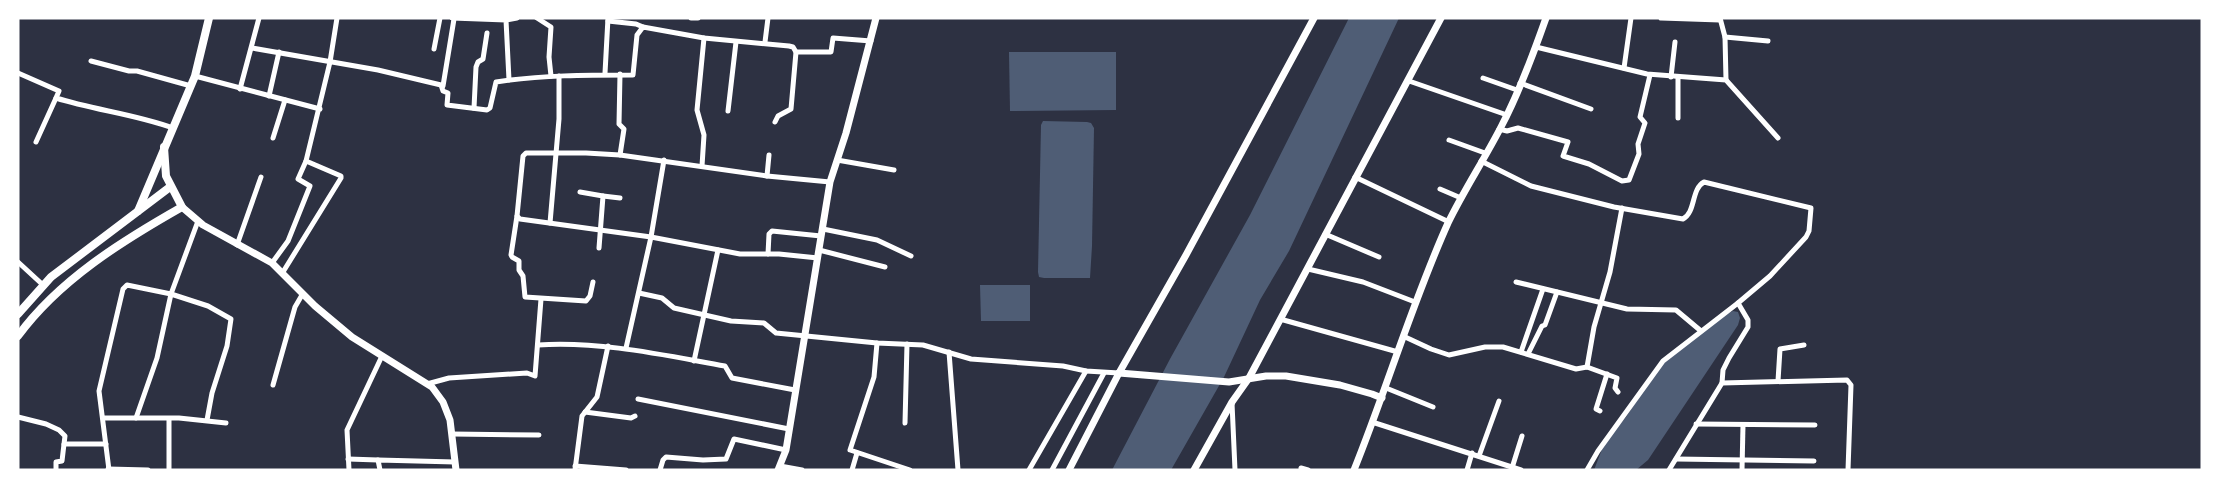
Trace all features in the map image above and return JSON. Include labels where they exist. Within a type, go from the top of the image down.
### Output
[{"type":"main road","points":[[138,211],[191,87],[209,18]]},
{"type":"main road","points":[[18,336],[52,297],[71,281],[125,241],[182,207],[166,176],[164,147]]},
{"type":"main road","points":[[33,318],[20,311],[43,285],[170,187]]},
{"type":"street","points":[[240,89],[259,18]]},
{"type":"street","points":[[272,263],[292,231],[309,186],[298,179],[306,161],[320,110],[337,18]]},
{"type":"street","points":[[434,49],[440,18]]},
{"type":"street","points":[[517,18],[506,20],[453,19],[443,86],[443,91],[448,93],[447,105],[489,110],[495,83],[509,80],[551,76],[633,75],[637,35],[643,27]]},
{"type":"street","points":[[537,18],[551,27],[549,57],[551,76]]},
{"type":"street","points":[[691,18],[698,18]]},
{"type":"street","points":[[765,42],[768,18]]},
{"type":"street","points":[[802,470],[779,468],[786,450],[830,182],[876,18]]},
{"type":"street","points":[[1069,470],[1119,373],[1186,255],[1314,18]]},
{"type":"street","points":[[1194,470],[1232,402],[1249,378],[1441,18]]},
{"type":"street","points":[[1354,470],[1416,302],[1449,222],[1507,115],[1546,18]]},
{"type":"street","points":[[1624,69],[1631,18]]},
{"type":"street","points":[[1661,18],[1720,19],[1725,37],[1726,80],[1778,138]]},
{"type":"street","points":[[506,20],[509,80]]},
{"type":"street","points":[[604,74],[608,20],[704,38],[792,46],[796,52],[790,109],[778,116],[775,122]]},
{"type":"street","points":[[474,108],[476,67],[483,59],[487,33]]},
{"type":"street","points":[[1725,37],[1768,41]]},
{"type":"street","points":[[702,166],[704,135],[697,110],[704,38]]},
{"type":"street","points":[[796,52],[831,52],[833,38],[871,42]]},
{"type":"street","points":[[728,111],[736,42]]},
{"type":"street","points":[[1675,42],[1678,118]]},
{"type":"street","points":[[1536,47],[1650,75],[1726,80]]},
{"type":"street","points":[[252,48],[378,70],[443,86]]},
{"type":"street","points":[[269,96],[279,52]]},
{"type":"street","points":[[91,61],[137,71],[191,87]]},
{"type":"street","points":[[18,73],[59,91],[36,142]]},
{"type":"street","points":[[620,74],[619,123],[624,129],[620,155]]},
{"type":"street","points":[[1499,129],[1508,132],[1518,128],[1568,142],[1563,156],[1589,164],[1626,181],[1629,180],[1639,154],[1638,144],[1645,123],[1640,117],[1650,75]]},
{"type":"street","points":[[195,76],[320,110]]},
{"type":"street","points":[[550,223],[559,76]]},
{"type":"street","points":[[1483,78],[1519,86],[1591,109]]},
{"type":"street","points":[[1409,81],[1507,115]]},
{"type":"street","points":[[56,98],[119,112],[173,128]]},
{"type":"street","points":[[273,138],[285,100]]},
{"type":"street","points":[[1449,140],[1485,153]]},
{"type":"street","points":[[593,282],[590,296],[586,301],[524,296],[523,276],[519,270],[519,261],[512,257],[523,156],[526,153],[620,155],[767,176],[830,182]]},
{"type":"street","points":[[767,176],[769,155]]},
{"type":"street","points":[[626,348],[651,237],[664,160]]},
{"type":"street","points":[[837,160],[894,170]]},
{"type":"street","points":[[283,272],[341,178],[306,161]]},
{"type":"street","points":[[1481,161],[1531,186],[1622,208],[1686,218],[1698,186],[1704,182],[1811,208],[1809,231],[1806,237],[1770,276],[1668,356],[1654,371],[1587,470]]},
{"type":"street","points":[[237,245],[261,177]]},
{"type":"street","points":[[1355,177],[1449,222]]},
{"type":"street","points":[[1440,189],[1461,198]]},
{"type":"street","points":[[580,192],[620,198]]},
{"type":"street","points":[[600,248],[603,196]]},
{"type":"street","points":[[182,207],[198,221],[272,263],[302,294],[352,337],[427,384],[443,402],[450,420],[455,466],[348,459]]},
{"type":"street","points":[[1587,367],[1610,272],[1622,208]]},
{"type":"street","points":[[517,216],[520,219],[651,237],[740,254],[818,254],[885,267]]},
{"type":"street","points":[[136,418],[157,358],[171,294],[198,221]]},
{"type":"street","points":[[768,254],[769,234],[772,231],[871,238],[911,256]]},
{"type":"street","points":[[1325,234],[1379,257]]},
{"type":"street","points":[[694,361],[706,315],[718,250]]},
{"type":"street","points":[[18,262],[43,285]]},
{"type":"street","points":[[1308,269],[1363,282],[1416,302]]},
{"type":"street","points":[[1516,282],[1642,311],[1676,310],[1701,331]]},
{"type":"street","points":[[148,470],[109,469],[99,391],[124,287],[128,285],[171,294],[208,306],[231,319],[227,346],[212,393],[207,420]]},
{"type":"street","points":[[1521,352],[1544,289]]},
{"type":"street","points":[[1528,354],[1542,326],[1545,326],[1557,292]]},
{"type":"street","points":[[639,293],[662,298],[674,308],[731,321],[764,323],[776,333],[877,344],[923,345],[971,359],[1063,366],[1104,373],[1229,382],[1266,376],[1304,378],[1340,384],[1382,398]]},
{"type":"street","points":[[273,385],[291,320],[302,294]]},
{"type":"street","points":[[427,384],[449,378],[527,374],[535,376],[541,299]]},
{"type":"street","points":[[1669,470],[1722,383],[1729,358],[1748,327],[1748,320],[1738,303]]},
{"type":"street","points":[[1280,320],[1398,352]]},
{"type":"street","points":[[1403,336],[1449,355],[1503,347],[1576,369],[1587,367],[1617,378],[1615,388],[1618,392]]},
{"type":"street","points":[[877,344],[874,377],[849,448],[850,451],[910,470]]},
{"type":"street","points":[[905,423],[907,344]]},
{"type":"street","points":[[538,345],[626,348],[727,367],[732,378],[795,390]]},
{"type":"street","points":[[1778,381],[1780,349],[1804,345]]},
{"type":"street","points":[[608,346],[597,397],[582,416],[575,468],[626,470]]},
{"type":"street","points":[[949,352],[958,470]]},
{"type":"street","points":[[349,470],[347,430],[382,356]]},
{"type":"street","points":[[1029,470],[1086,371]]},
{"type":"street","points":[[1052,470],[1104,373]]},
{"type":"street","points":[[1600,411],[1596,409],[1596,406],[1607,374]]},
{"type":"street","points":[[1722,383],[1847,380],[1850,382],[1848,470]]},
{"type":"street","points":[[1386,388],[1433,407]]},
{"type":"street","points":[[638,399],[789,429]]},
{"type":"street","points":[[1467,470],[1499,401]]},
{"type":"street","points":[[1232,402],[1235,470]]},
{"type":"street","points":[[585,412],[631,418],[635,416]]},
{"type":"street","points":[[18,417],[60,430],[65,436],[62,461],[56,462],[56,470]]},
{"type":"street","points":[[103,418],[180,418],[226,423]]},
{"type":"street","points":[[169,419],[169,470]]},
{"type":"street","points":[[1372,422],[1521,470]]},
{"type":"street","points":[[1696,424],[1815,425]]},
{"type":"street","points":[[1742,470],[1743,425]]},
{"type":"street","points":[[452,434],[539,435]]},
{"type":"street","points":[[1512,468],[1522,436]]},
{"type":"street","points":[[660,470],[666,457],[726,459],[731,442],[737,439],[786,450]]},
{"type":"street","points":[[64,444],[106,444]]},
{"type":"street","points":[[852,470],[857,453]]},
{"type":"street","points":[[1676,459],[1814,461]]},
{"type":"street","points":[[378,460],[380,470]]},
{"type":"street","points":[[1301,468],[1308,470]]},
{"type":"water","points":[[1349,18],[1399,18],[1289,251],[1260,300],[1224,377],[1171,470],[1112,470],[1170,359],[1250,215]]},
{"type":"water","points":[[1009,52],[1116,52],[1116,110],[1010,111]]},
{"type":"water","points":[[1043,121],[1087,122],[1091,123],[1094,128],[1090,278],[1039,277],[1041,125]]},
{"type":"water","points":[[980,285],[1030,285],[1030,321],[981,321]]},
{"type":"water","points":[[1733,311],[1738,312],[1740,318],[1738,325],[1648,460],[1636,470],[1594,470],[1604,444],[1626,417],[1659,367],[1724,315]]}]
